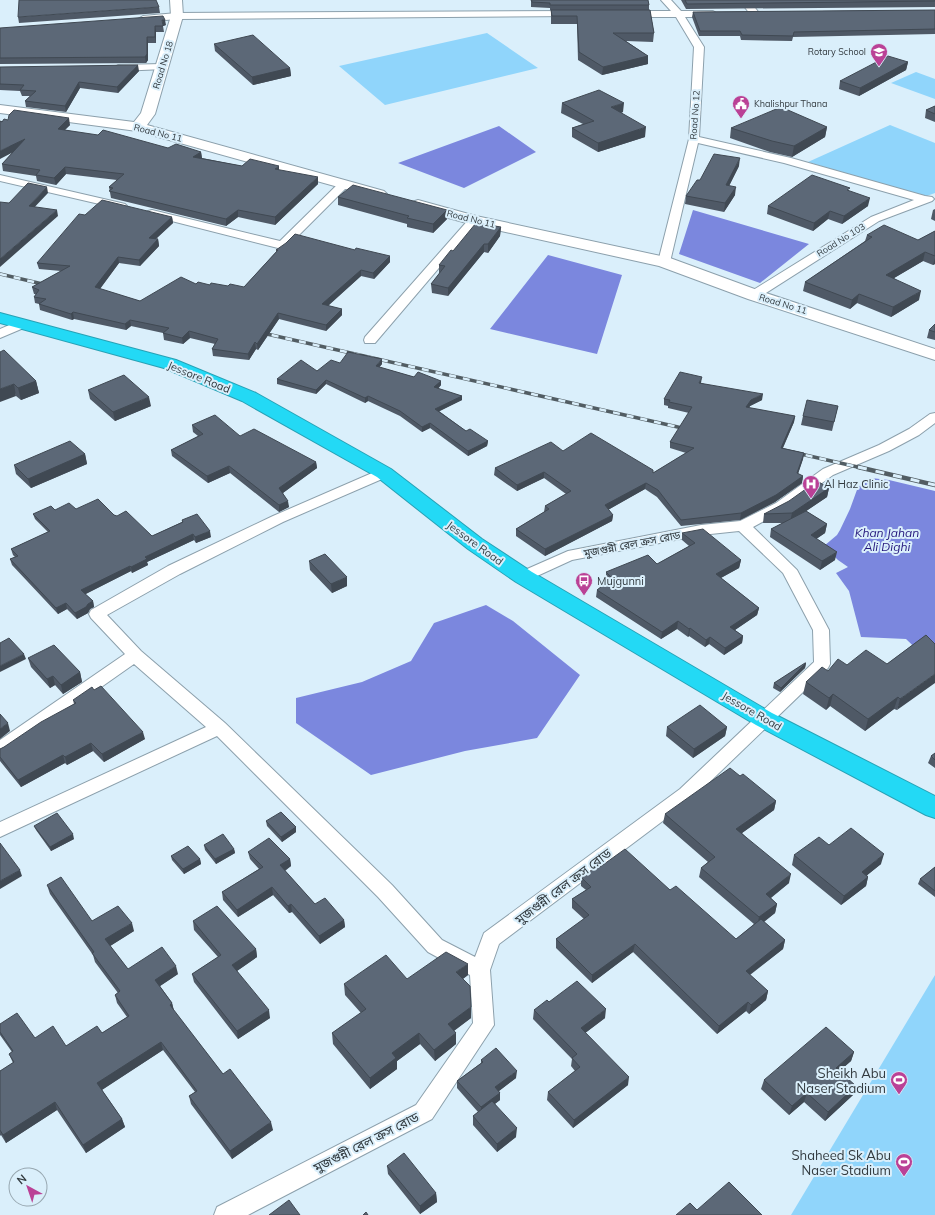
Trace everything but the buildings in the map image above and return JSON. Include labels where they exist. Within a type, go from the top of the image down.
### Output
[{"type":"highway","name":"Jessore Road","points":[[0,318],[170,364],[249,397],[384,473],[475,544],[524,578],[764,719],[935,808]]},
{"type":"street","name":"Road No 18","points":[[138,127],[148,114],[177,16],[176,0]]},
{"type":"street","name":"Road No 12","points":[[664,262],[694,139],[699,47],[679,14],[666,0]]},
{"type":"street","points":[[739,14],[758,13],[744,0]]},
{"type":"street","points":[[133,20],[177,16],[582,14],[578,4]]},
{"type":"street","points":[[620,14],[724,14]]},
{"type":"street","points":[[108,68],[162,67]]},
{"type":"street","name":"Road No 11","points":[[0,109],[138,127],[390,197]]},
{"type":"street","points":[[694,139],[786,160],[930,198]]},
{"type":"street","points":[[0,178],[129,207]]},
{"type":"street","points":[[143,211],[282,245],[344,184]]},
{"type":"street","name":"Road No 103","points":[[754,295],[875,219],[930,198]]},
{"type":"street","name":"Road No 11","points":[[406,201],[474,220],[664,262],[754,295],[935,355]]},
{"type":"street","points":[[370,340],[474,220]]},
{"type":"street","points":[[0,334],[21,324]]},
{"type":"street","name":"মুজগুন্নী রেল ক্রস রোড","points":[[524,578],[568,556],[701,530],[743,526],[781,506],[828,472],[890,445],[914,432],[935,417]]},
{"type":"street","points":[[384,473],[278,519],[174,570],[97,614],[135,655],[219,728],[385,891],[435,946],[480,970]]},
{"type":"street","name":"মুজগুন্নী রেল ক্রস রোড","points":[[225,1215],[424,1112],[484,1025],[480,970],[492,939],[686,794],[822,664],[821,630],[789,570],[743,526]]},
{"type":"street","points":[[0,749],[135,655]]},
{"type":"street","points":[[0,830],[219,728]]},
{"type":"shaded area","points":[[487,33],[538,68],[385,105],[339,66]]},
{"type":"shaded area","points":[[916,72],[935,79],[935,99],[891,83]]},
{"type":"shaded area","points":[[890,125],[935,143],[935,193],[924,197],[808,162]]},
{"type":"shaded area","name":"Sheikh Abu Naser Stadium","points":[[935,975],[935,1215],[791,1215]]},
{"type":"water","points":[[499,126],[536,152],[464,188],[398,163]]},
{"type":"water","points":[[693,210],[809,244],[760,283],[679,254]]},
{"type":"water","points":[[548,255],[622,275],[597,354],[490,329]]},
{"type":"water","name":"Khan Jahan Ali Dighi","points":[[871,478],[889,480],[935,491],[935,669],[930,662],[906,639],[861,637],[849,591],[836,573],[848,567],[838,560],[824,546],[837,535],[840,530],[858,487]]},
{"type":"water","points":[[486,605],[513,621],[580,675],[537,738],[465,751],[371,775],[296,723],[296,698],[362,682],[411,661],[434,623]]},
{"type":"railway","points":[[0,274],[51,286]]},
{"type":"railway","points":[[258,332],[691,430]]},
{"type":"railway","points":[[792,452],[862,468]]},
{"type":"railway","points":[[858,467],[935,485]]},
{"type":"place","name":"Rotary School","points":[[879,67]]},
{"type":"place","name":"Khalishpur Thana","points":[[741,119]]},
{"type":"place","name":"Al Haz Clinic","points":[[811,499]]},
{"type":"place","name":"Mujgunni","points":[[584,596]]},
{"type":"place","name":"Sheikh Abu Naser Stadium","points":[[899,1095]]},
{"type":"place","name":"Shaheed Sk Abu Naser Stadium","points":[[904,1177]]}]
